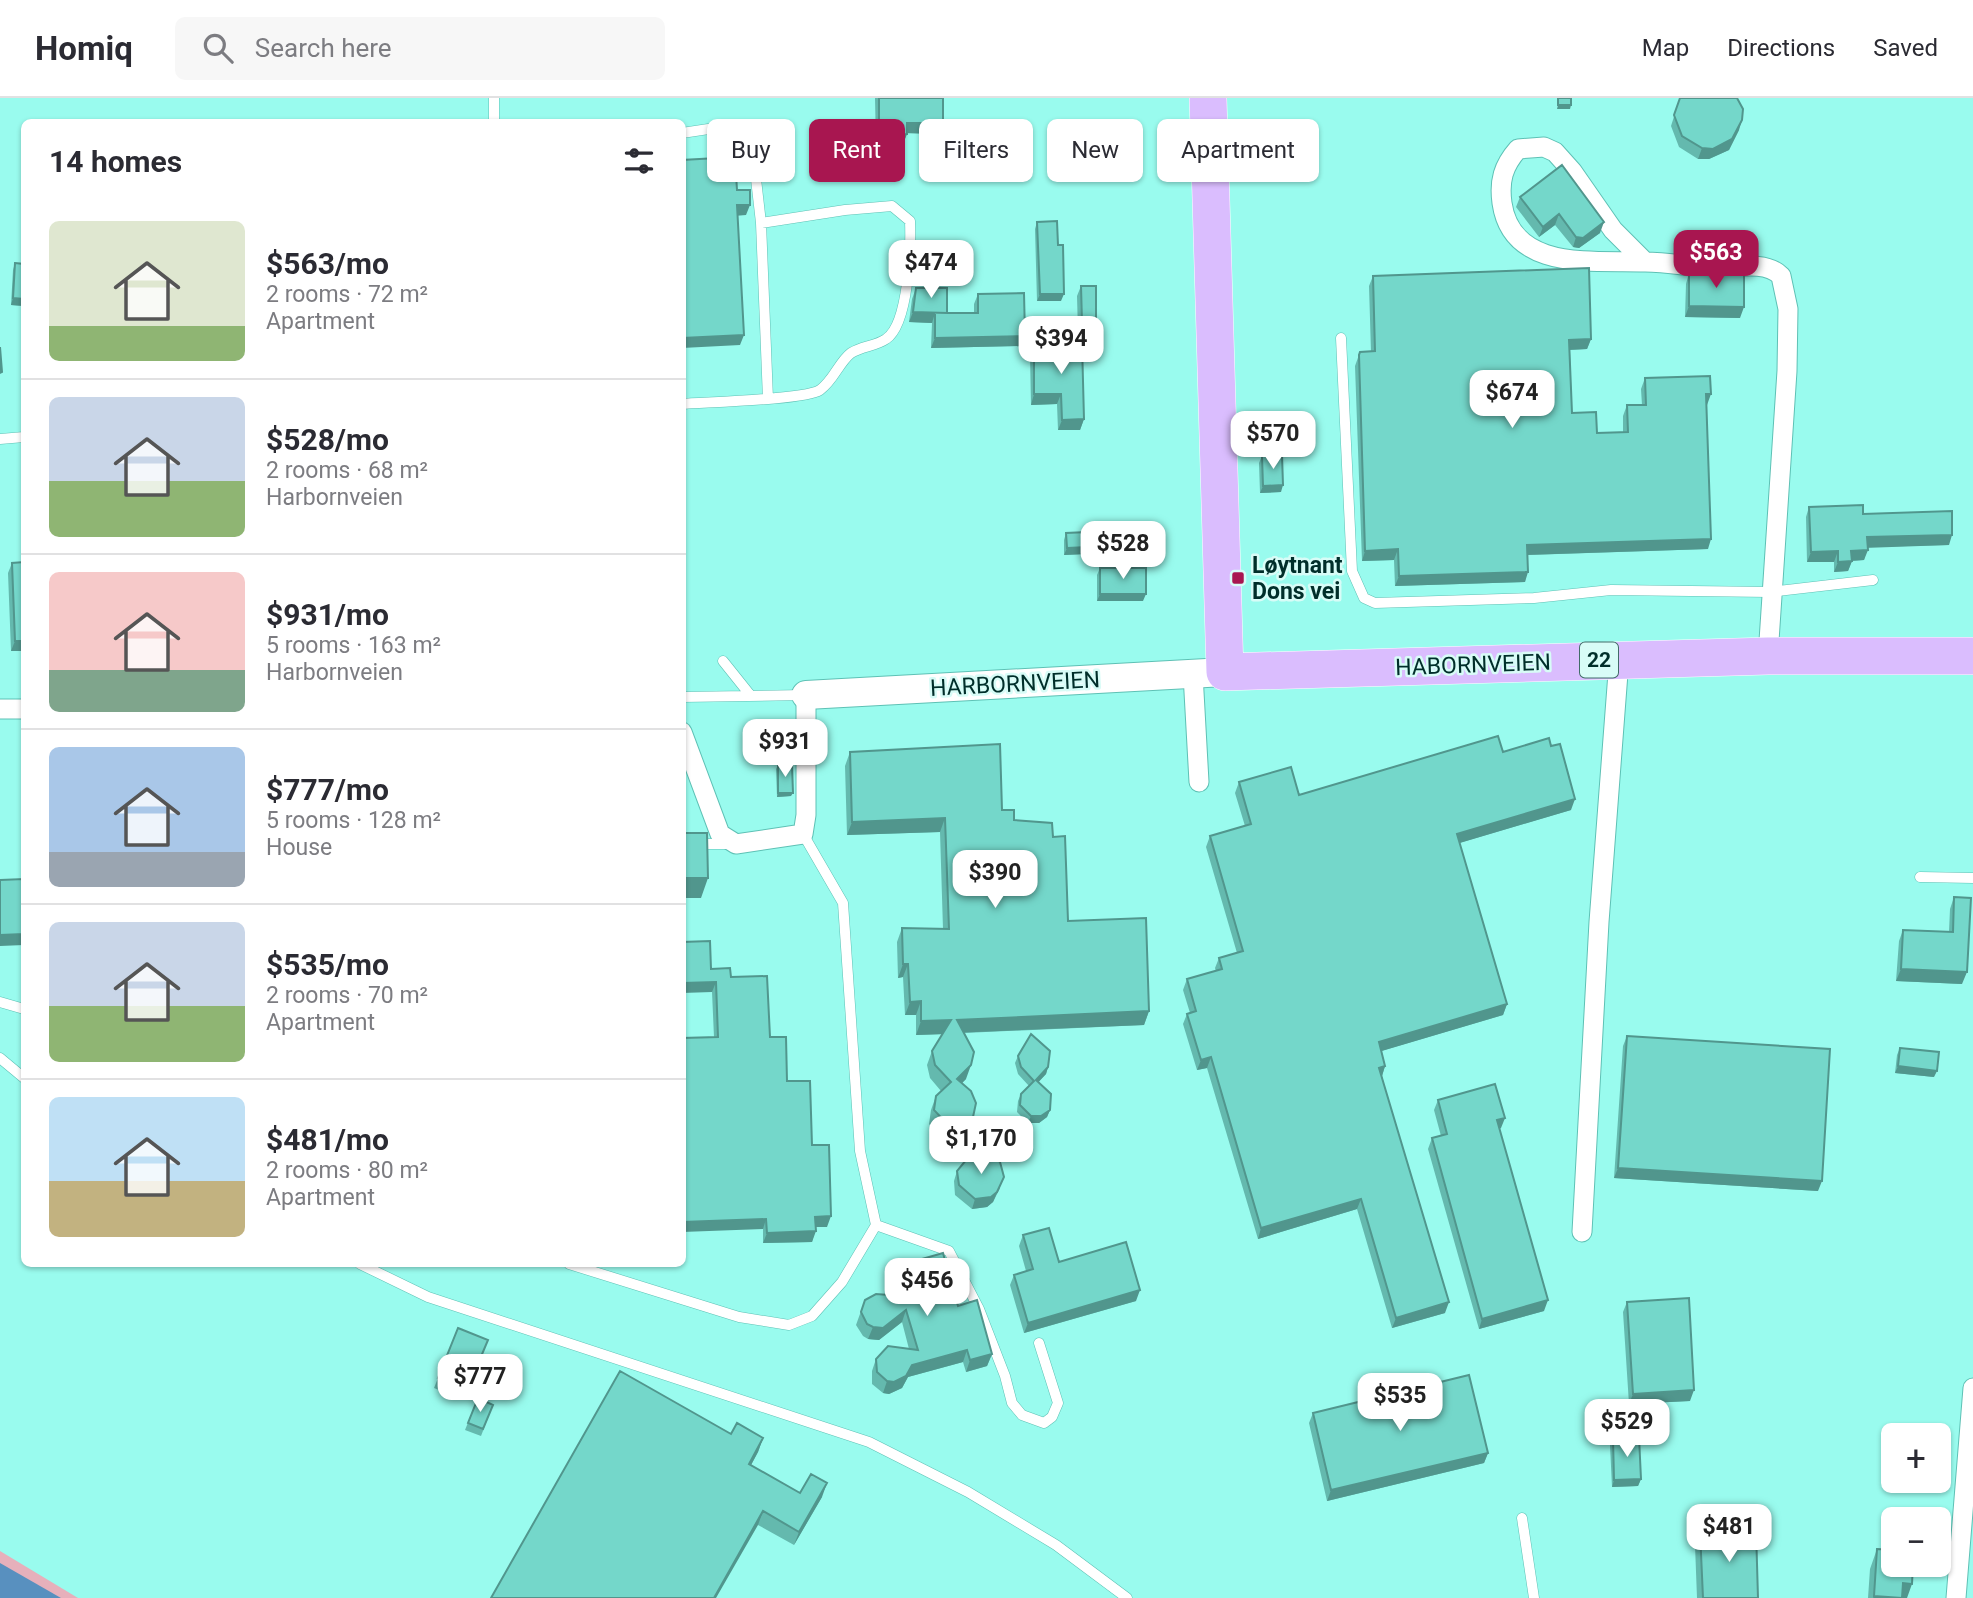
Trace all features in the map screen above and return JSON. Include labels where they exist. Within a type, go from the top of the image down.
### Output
[{"type":"highway","points":[[1208,98],[1209,673]]},
{"type":"highway","name":"HABORNVEIEN","points":[[1209,673],[1768,656],[1973,656]]},
{"type":"street","points":[[1644,261],[1613,230],[1572,171],[1555,152],[1544,147],[1518,149],[1510,158],[1502,175],[1504,219],[1512,233],[1536,249],[1565,259],[1600,264],[1644,261],[1712,268],[1771,268],[1783,279],[1788,309],[1787,371],[1770,592],[1768,656]]},
{"type":"street","points":[[1582,1232],[1605,840],[1619,660]]},
{"type":"street","name":"HARBORNVEIEN","points":[[806,695],[1209,673]]},
{"type":"street","points":[[1199,782],[1209,673]]},
{"type":"street","points":[[686,743],[720,834],[736,844],[803,834],[806,815],[806,695]]},
{"type":"street","points":[[0,709],[21,709]]},
{"type":"street","points":[[1956,1598],[1973,1388]]},
{"type":"lane","points":[[494,98],[494,119]]},
{"type":"lane","points":[[686,132],[715,128],[737,130],[752,144],[761,223],[768,398]]},
{"type":"lane","points":[[686,404],[768,398],[819,391],[834,377],[849,354],[887,339],[898,323],[911,243],[910,221],[892,206],[761,223]]},
{"type":"lane","points":[[1341,338],[1352,571],[1364,598],[1391,605],[1534,598],[1611,590],[1770,592],[1872,580]]},
{"type":"lane","points":[[0,439],[21,437]]},
{"type":"lane","points":[[723,661],[751,696]]},
{"type":"lane","points":[[686,697],[806,695]]},
{"type":"lane","points":[[579,1267],[739,1317],[789,1325],[812,1315],[842,1282],[876,1225],[860,1151],[843,903],[803,834]]},
{"type":"lane","points":[[686,845],[736,844]]},
{"type":"lane","points":[[1920,877],[1973,878]]},
{"type":"lane","points":[[0,1002],[21,1008]]},
{"type":"lane","points":[[0,1058],[21,1076]]},
{"type":"lane","points":[[876,1225],[949,1251],[979,1309],[1005,1376],[1012,1403],[1022,1415],[1044,1423],[1052,1417],[1058,1403],[1039,1343]]},
{"type":"lane","points":[[366,1267],[428,1297],[869,1442],[968,1492],[1056,1545],[1127,1598]]},
{"type":"lane","points":[[1522,1518],[1534,1598]]},
{"type":"shaded area","points":[[0,1551],[78,1598],[0,1598]]},
{"type":"water","points":[[0,1563],[61,1598],[0,1598]]},
{"type":"building","points":[[879,98],[943,98],[943,119],[919,119],[919,123],[907,123],[907,134],[905,119],[879,119]]},
{"type":"building","points":[[1558,98],[1571,98],[1571,105],[1558,105]]},
{"type":"building","points":[[1680,98],[1737,98],[1743,109],[1742,120],[1732,139],[1713,149],[1702,148],[1682,136],[1674,115]]},
{"type":"building","points":[[707,159],[707,182],[737,182],[737,190],[750,190],[750,205],[737,205],[744,335],[686,338],[686,160]]},
{"type":"building","points":[[1562,165],[1604,222],[1583,238],[1576,237],[1559,214],[1543,227],[1520,197]]},
{"type":"building","points":[[1057,221],[1058,245],[1063,245],[1064,294],[1040,294],[1037,222]]},
{"type":"building","points":[[15,263],[21,264],[21,299],[13,298]]},
{"type":"building","points":[[1589,268],[1591,339],[1569,340],[1572,413],[1596,412],[1597,433],[1628,432],[1627,405],[1646,405],[1645,378],[1710,376],[1711,394],[1706,394],[1711,539],[1527,545],[1528,572],[1399,576],[1398,549],[1365,551],[1359,355],[1360,352],[1375,351],[1373,276]]},
{"type":"building","points":[[1689,273],[1744,275],[1744,307],[1689,306]]},
{"type":"building","points":[[1081,286],[1096,286],[1096,322],[1082,322]]},
{"type":"building","points":[[916,288],[947,288],[947,313],[913,312]]},
{"type":"building","points":[[1024,293],[1025,336],[935,338],[935,313],[978,313],[978,294]]},
{"type":"building","points":[[1082,343],[1084,419],[1062,420],[1061,394],[1034,394],[1034,344]]},
{"type":"building","points":[[1282,455],[1283,485],[1263,486],[1262,456]]},
{"type":"building","points":[[1863,505],[1863,514],[1952,511],[1952,535],[1867,537],[1868,550],[1851,551],[1852,561],[1838,562],[1838,551],[1811,552],[1809,507]]},
{"type":"building","points":[[1110,531],[1110,546],[1067,548],[1066,533]]},
{"type":"building","points":[[21,562],[21,641],[15,641],[12,563]]},
{"type":"building","points":[[1100,568],[1146,568],[1146,594],[1100,594]]},
{"type":"building","points":[[1498,736],[1503,752],[1549,738],[1551,746],[1560,744],[1575,799],[1457,834],[1507,1004],[1379,1042],[1385,1066],[1379,1068],[1449,1302],[1396,1318],[1361,1199],[1261,1228],[1211,1057],[1201,1060],[1187,1014],[1196,1011],[1187,979],[1222,969],[1219,958],[1243,951],[1210,836],[1251,824],[1239,782],[1291,767],[1299,795]]},
{"type":"building","points":[[1000,744],[1002,810],[1014,810],[1014,820],[1052,823],[1053,837],[1065,836],[1068,921],[1146,918],[1149,1011],[957,1020],[974,1052],[971,1065],[957,1079],[971,1091],[976,1103],[973,1117],[962,1125],[948,1125],[934,1110],[936,1096],[951,1082],[935,1065],[932,1051],[951,1020],[921,1021],[921,1001],[910,1002],[908,964],[903,964],[902,928],[949,929],[945,818],[852,822],[850,752]]},
{"type":"building","points":[[778,765],[792,765],[793,793],[778,793]]},
{"type":"building","points":[[686,833],[707,833],[708,878],[686,878]]},
{"type":"building","points":[[21,879],[21,934],[0,935],[0,880]]},
{"type":"building","points":[[1954,897],[1971,898],[1967,972],[1901,969],[1903,930],[1953,932]]},
{"type":"building","points":[[710,941],[711,969],[730,968],[731,977],[767,976],[770,1037],[786,1037],[787,1081],[810,1081],[812,1145],[829,1145],[831,1216],[815,1217],[816,1231],[767,1233],[766,1219],[686,1222],[686,1038],[718,1037],[716,982],[686,983],[686,942]]},
{"type":"building","points":[[1031,1034],[1050,1051],[1048,1067],[1036,1080],[1051,1094],[1050,1110],[1041,1116],[1031,1116],[1020,1105],[1021,1094],[1034,1081],[1021,1067],[1018,1056]]},
{"type":"building","points":[[1627,1036],[1830,1049],[1822,1181],[1618,1168]]},
{"type":"building","points":[[1900,1048],[1939,1052],[1937,1071],[1898,1066]]},
{"type":"building","points":[[1495,1084],[1505,1118],[1497,1120],[1548,1300],[1482,1319],[1432,1138],[1447,1134],[1438,1100]]},
{"type":"building","points":[[987,1153],[1000,1162],[1004,1177],[997,1192],[991,1197],[975,1199],[959,1185],[957,1171],[971,1154]]},
{"type":"building","points":[[1049,1228],[1059,1262],[1126,1242],[1140,1290],[1028,1323],[1014,1275],[1033,1269],[1023,1235]]},
{"type":"building","points":[[943,1253],[958,1306],[977,1300],[992,1354],[970,1360],[967,1350],[912,1365],[906,1376],[894,1382],[887,1381],[877,1372],[876,1359],[888,1346],[918,1350],[906,1310],[883,1328],[873,1327],[867,1324],[861,1312],[865,1300],[876,1294],[902,1296],[894,1267]]},
{"type":"building","points":[[1689,1298],[1694,1390],[1633,1394],[1627,1302]]},
{"type":"building","points":[[458,1328],[488,1340],[467,1390],[438,1378]]},
{"type":"building","points":[[620,1371],[731,1434],[737,1423],[763,1438],[749,1464],[800,1493],[811,1474],[827,1483],[799,1532],[763,1511],[714,1598],[491,1598]]},
{"type":"building","points":[[1469,1375],[1488,1453],[1331,1490],[1313,1413]]},
{"type":"building","points":[[478,1398],[493,1405],[483,1429],[468,1423]]},
{"type":"building","points":[[1639,1437],[1641,1479],[1614,1480],[1613,1438]]},
{"type":"building","points":[[1756,1529],[1758,1598],[1703,1598],[1700,1531]]},
{"type":"building","points":[[1877,1549],[1881,1549],[1881,1577],[1912,1577],[1912,1584],[1903,1583],[1902,1598],[1874,1596]]},
{"type":"place","name":"Løytnant Dons vei","points":[[1238,578]]}]
